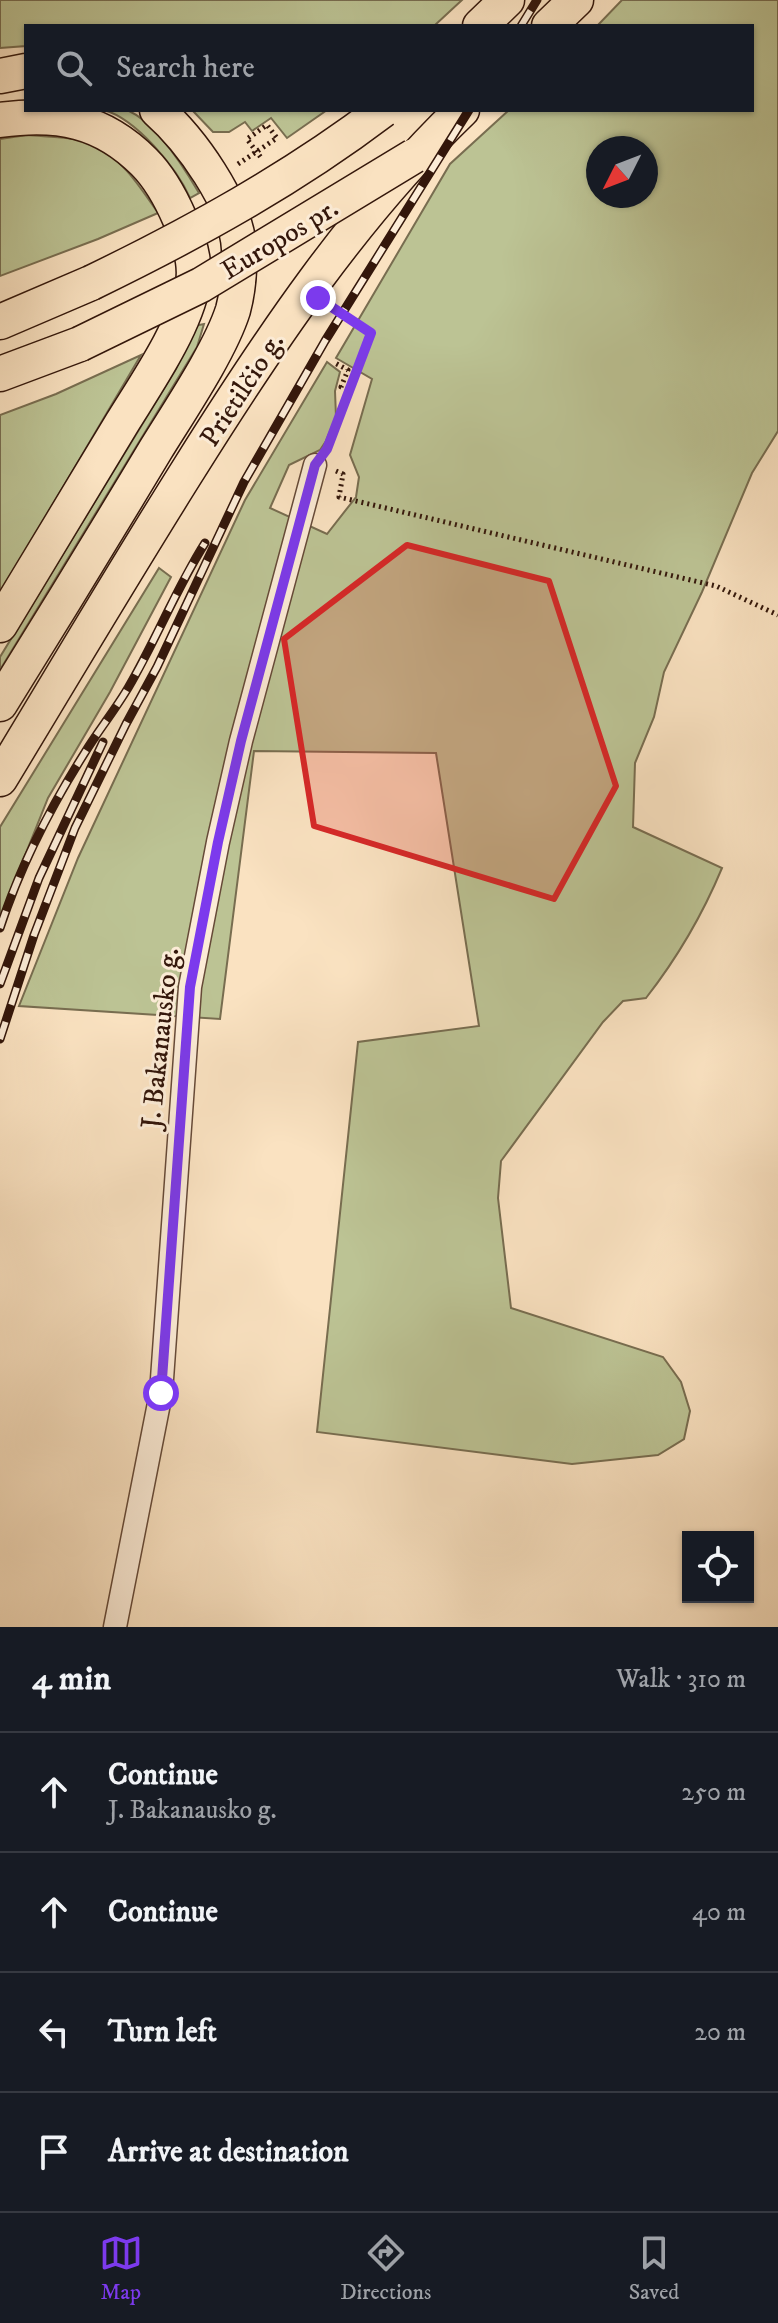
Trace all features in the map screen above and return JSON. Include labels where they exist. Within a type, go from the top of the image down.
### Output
[{"type":"main road","points":[[482,24],[507,0]]},
{"type":"main road","points":[[551,24],[576,0]]},
{"type":"main road","points":[[0,76],[24,71]]},
{"type":"main road","points":[[0,704],[186,399],[233,311],[239,278],[239,245],[227,207],[197,154],[159,112]]},
{"type":"main road","name":"Europos pr.","points":[[0,322],[170,245],[265,192],[380,112]]},
{"type":"main road","name":"Europos pr.","points":[[0,374],[80,344],[201,285],[414,156],[460,112]]},
{"type":"main road","points":[[0,120],[24,117],[64,119],[98,127],[126,145],[147,165],[179,214],[188,243],[194,281],[184,311],[159,362],[0,625]]},
{"type":"main road","name":"Prietilčio g.","points":[[0,779],[251,370],[308,290],[414,156]]},
{"type":"street","name":"J. Bakanausko g.","points":[[115,1627],[161,1393],[190,987],[241,741],[315,465]]},
{"type":"path","points":[[213,180],[252,155],[264,146],[277,138],[267,125],[247,139],[256,151],[265,163]]},
{"type":"path","points":[[318,298],[371,333],[327,449],[315,465],[343,474],[339,497],[716,586],[778,615]]},
{"type":"path","points":[[333,362],[348,370],[341,387],[349,390]]},
{"type":"highlighted area","points":[[407,545],[549,581],[616,786],[554,899],[314,826],[284,639]]},
{"type":"green space","points":[[0,0],[462,0],[436,24],[24,24],[24,46],[0,48]]},
{"type":"green space","points":[[622,0],[778,0],[778,431],[752,473],[664,672],[654,717],[635,763],[633,827],[722,868],[688,936],[658,983],[646,998],[623,1001],[603,1022],[501,1161],[498,1198],[511,1308],[663,1357],[681,1382],[690,1411],[684,1439],[658,1455],[572,1464],[317,1432],[358,1042],[479,1026],[436,753],[254,751],[220,1019],[19,1006],[78,858],[245,500],[327,362],[340,372],[335,391],[336,417],[320,450],[289,465],[270,508],[327,534],[356,497],[359,477],[350,455],[372,379],[336,358],[450,164],[507,112],[754,112],[754,24],[599,24]]},
{"type":"green space","points":[[109,112],[131,112],[149,126],[169,148],[199,193],[190,198],[175,172],[154,146]]},
{"type":"green space","points":[[194,112],[324,112],[287,138],[271,118],[252,131],[245,122],[229,132],[213,132]]},
{"type":"green space","points":[[27,135],[60,137],[102,149],[129,173],[158,213],[0,276],[0,139]]},
{"type":"green space","points":[[204,324],[197,347],[0,670],[0,657],[176,369],[194,326]]},
{"type":"green space","points":[[141,355],[0,594],[0,415],[56,394]]},
{"type":"green space","points":[[159,568],[171,577],[110,692],[48,798],[0,918],[0,827]]},
{"type":"railway","points":[[522,24],[537,0]]},
{"type":"railway","points":[[0,1039],[34,935],[75,828],[157,667],[244,482],[325,341],[468,112]]},
{"type":"railway","points":[[0,928],[26,860],[59,795],[128,688],[205,543]]},
{"type":"railway","points":[[0,984],[39,878],[103,742]]},
{"type":"route","points":[[161,1393],[190,987],[218,842],[241,741],[315,465],[327,449],[371,333],[318,298]]}]
